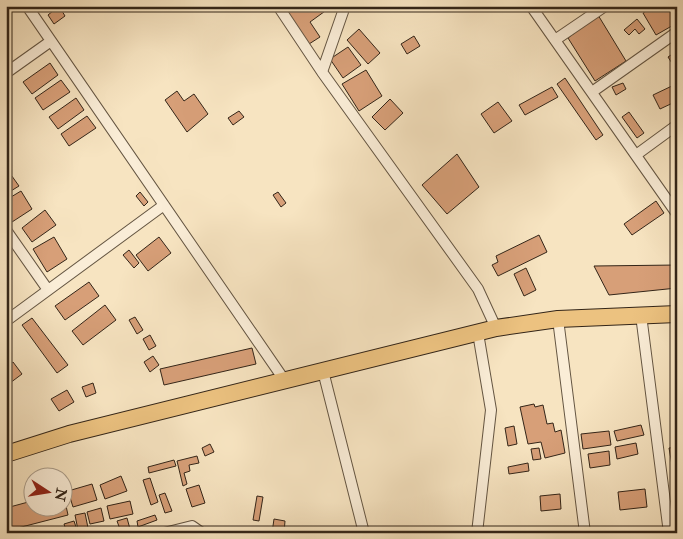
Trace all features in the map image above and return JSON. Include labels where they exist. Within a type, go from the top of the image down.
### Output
[{"type":"main road","points":[[6,454],[69,434],[496,328],[558,319],[677,314]]},
{"type":"street","points":[[27,6],[286,381]]},
{"type":"street","points":[[278,6],[322,72],[478,289],[496,328]]},
{"type":"street","points":[[322,72],[345,6]]},
{"type":"street","points":[[531,6],[677,214]]},
{"type":"street","points":[[555,40],[604,6]]},
{"type":"street","points":[[592,92],[677,32]]},
{"type":"street","points":[[6,73],[51,41]]},
{"type":"street","points":[[636,155],[677,125]]},
{"type":"street","points":[[6,321],[164,205]]},
{"type":"street","points":[[6,230],[48,290]]},
{"type":"street","points":[[640,315],[670,533]]},
{"type":"street","points":[[558,319],[585,533]]},
{"type":"street","points":[[477,533],[491,410],[478,332]]},
{"type":"street","points":[[323,371],[364,533]]},
{"type":"street","points":[[164,533],[192,526],[202,533]]},
{"type":"building","points":[[59,6],[65,16],[54,24],[48,15]]},
{"type":"building","points":[[296,6],[327,6],[328,9],[310,22],[320,37],[309,44],[287,12]]},
{"type":"building","points":[[655,6],[667,6],[677,23],[656,35],[643,13]]},
{"type":"building","points":[[598,15],[626,61],[595,81],[568,38]]},
{"type":"building","points":[[637,19],[645,29],[639,34],[635,29],[629,35],[624,30]]},
{"type":"building","points":[[359,29],[380,53],[368,64],[347,40]]},
{"type":"building","points":[[414,36],[420,46],[407,54],[401,44]]},
{"type":"building","points":[[348,47],[361,65],[343,78],[330,59]]},
{"type":"building","points":[[674,53],[677,58],[677,71],[668,57]]},
{"type":"building","points":[[50,63],[58,75],[32,94],[23,82]]},
{"type":"building","points":[[366,70],[382,96],[359,111],[342,84]]},
{"type":"building","points":[[565,78],[603,135],[596,140],[557,84]]},
{"type":"building","points":[[61,80],[70,92],[43,110],[35,98]]},
{"type":"building","points":[[623,83],[626,89],[616,95],[612,87]]},
{"type":"building","points":[[674,85],[677,101],[660,109],[653,95]]},
{"type":"building","points":[[552,87],[558,97],[525,115],[519,105]]},
{"type":"building","points":[[177,91],[184,101],[194,94],[208,114],[187,132],[165,100]]},
{"type":"building","points":[[76,98],[84,110],[58,129],[49,117]]},
{"type":"building","points":[[390,99],[403,113],[385,130],[372,117]]},
{"type":"building","points":[[498,102],[512,121],[494,133],[481,114]]},
{"type":"building","points":[[239,111],[244,117],[233,125],[228,118]]},
{"type":"building","points":[[629,112],[644,133],[637,138],[622,117]]},
{"type":"building","points":[[87,116],[96,128],[69,146],[61,134]]},
{"type":"building","points":[[457,154],[479,187],[447,214],[422,185]]},
{"type":"building","points":[[9,172],[19,186],[6,194],[6,173]]},
{"type":"building","points":[[21,191],[32,209],[12,222],[6,213],[6,200]]},
{"type":"building","points":[[140,192],[148,202],[144,206],[136,196]]},
{"type":"building","points":[[278,192],[286,203],[281,207],[273,195]]},
{"type":"building","points":[[656,201],[664,213],[632,235],[624,224]]},
{"type":"building","points":[[45,210],[56,225],[32,242],[22,228]]},
{"type":"building","points":[[539,235],[547,252],[498,276],[492,265],[498,262],[496,256]]},
{"type":"building","points":[[54,237],[67,259],[47,272],[33,249]]},
{"type":"building","points":[[159,237],[171,253],[148,271],[136,255]]},
{"type":"building","points":[[129,250],[139,263],[134,268],[123,255]]},
{"type":"building","points":[[677,265],[677,288],[609,295],[594,266]]},
{"type":"building","points":[[526,268],[536,290],[524,296],[514,274]]},
{"type":"building","points":[[89,282],[99,296],[65,320],[55,306]]},
{"type":"building","points":[[105,305],[116,320],[83,345],[72,331]]},
{"type":"building","points":[[135,317],[143,330],[137,334],[129,320]]},
{"type":"building","points":[[32,318],[68,365],[57,373],[22,325]]},
{"type":"building","points":[[150,335],[156,346],[149,350],[143,339]]},
{"type":"building","points":[[252,348],[256,364],[164,385],[160,369]]},
{"type":"building","points":[[153,356],[159,365],[150,372],[144,362]]},
{"type":"building","points":[[13,362],[22,374],[6,386],[6,367]]},
{"type":"building","points":[[93,383],[96,393],[86,397],[82,387]]},
{"type":"building","points":[[67,390],[74,402],[59,411],[51,399]]},
{"type":"building","points":[[534,404],[535,407],[543,405],[547,424],[553,423],[555,432],[561,430],[565,453],[545,458],[541,442],[528,444],[520,407]]},
{"type":"building","points":[[641,425],[644,435],[617,441],[614,431]]},
{"type":"building","points":[[514,426],[517,444],[508,446],[505,428]]},
{"type":"building","points":[[609,431],[611,445],[583,449],[581,434]]},
{"type":"building","points":[[636,443],[638,454],[617,459],[615,447]]},
{"type":"building","points":[[210,444],[214,452],[205,456],[202,448]]},
{"type":"building","points":[[677,447],[677,464],[672,465],[669,448]]},
{"type":"building","points":[[539,448],[541,459],[533,460],[531,449]]},
{"type":"building","points":[[609,451],[610,465],[590,468],[588,454]]},
{"type":"building","points":[[197,456],[199,463],[189,465],[190,471],[184,473],[187,484],[183,486],[177,461]]},
{"type":"building","points":[[174,460],[176,466],[149,473],[148,467]]},
{"type":"building","points":[[528,463],[529,471],[509,474],[508,467]]},
{"type":"building","points":[[121,476],[127,491],[105,499],[100,485]]},
{"type":"building","points":[[150,478],[158,502],[151,505],[143,480]]},
{"type":"building","points":[[672,481],[677,481],[677,500],[674,501]]},
{"type":"building","points":[[92,484],[97,500],[73,507],[72,490]]},
{"type":"building","points":[[199,485],[205,503],[192,507],[186,489]]},
{"type":"building","points":[[645,489],[647,507],[620,510],[618,492]]},
{"type":"building","points":[[165,493],[172,511],[165,513],[159,495]]},
{"type":"building","points":[[560,494],[561,509],[541,511],[540,496]]},
{"type":"building","points":[[257,496],[263,497],[259,521],[253,520]]},
{"type":"building","points":[[130,501],[133,514],[110,519],[107,506]]},
{"type":"building","points":[[22,504],[22,516],[64,516],[6,531],[6,508]]},
{"type":"building","points":[[101,508],[104,521],[90,524],[87,512]]},
{"type":"building","points":[[85,513],[88,528],[78,530],[75,515]]},
{"type":"building","points":[[155,515],[157,520],[138,527],[137,521]]},
{"type":"building","points":[[127,518],[130,529],[121,532],[117,521]]},
{"type":"building","points":[[274,519],[285,521],[284,533],[272,533]]},
{"type":"building","points":[[74,521],[78,533],[67,533],[64,524]]},
{"type":"building","points":[[566,528],[567,533],[542,533],[542,532]]}]
